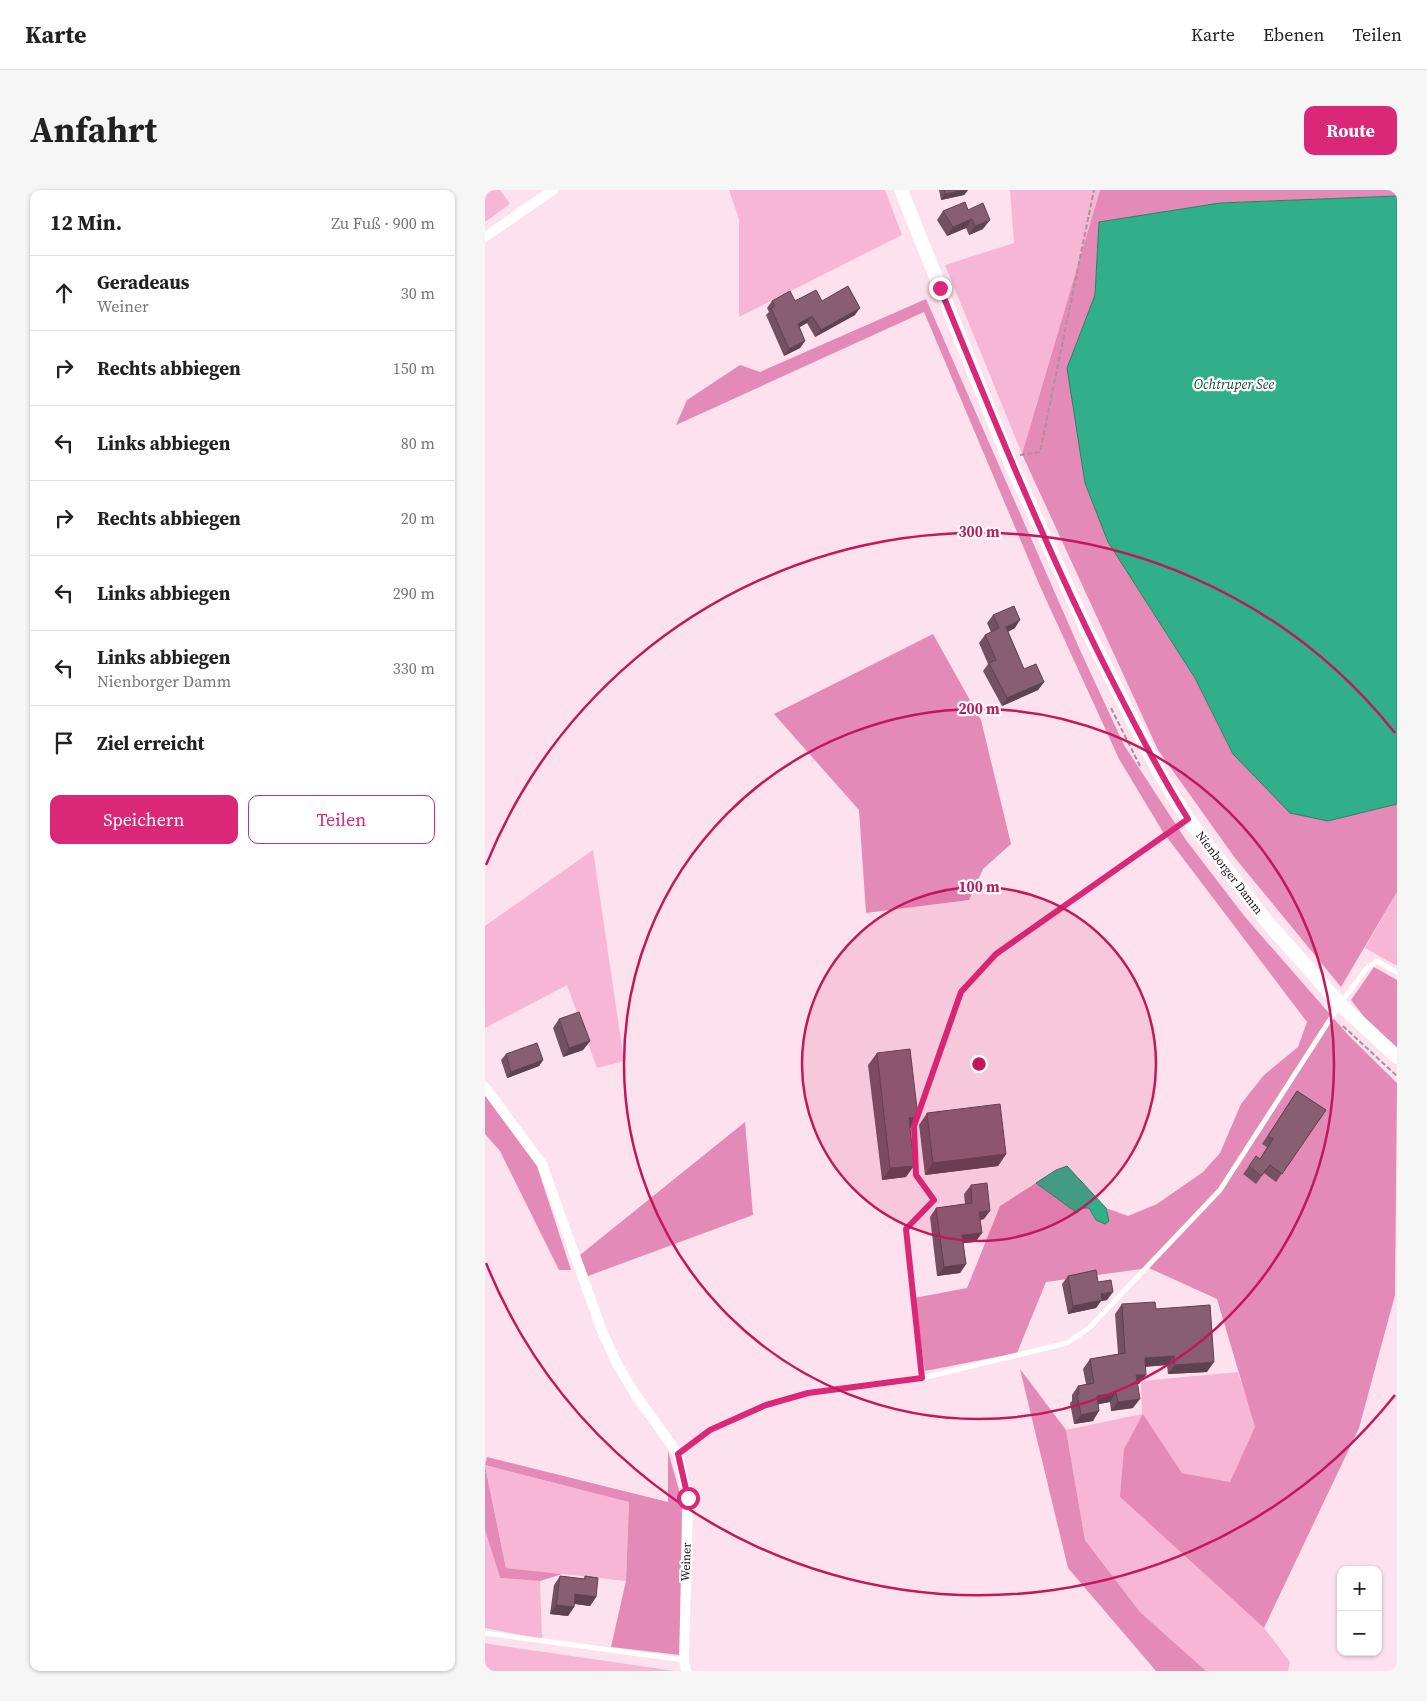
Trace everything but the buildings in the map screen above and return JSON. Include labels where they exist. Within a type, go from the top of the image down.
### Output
[{"type":"main road","name":"Nienborger Damm","points":[[901,190],[1008,457],[1088,632],[1160,774],[1188,819],[1268,923],[1340,1004],[1397,1057]]},
{"type":"street","points":[[485,237],[553,190]]},
{"type":"street","points":[[485,1087],[542,1164],[602,1331],[617,1364],[635,1394],[678,1454]]},
{"type":"street","name":"Weiner","points":[[678,1454],[688,1498],[685,1666]]},
{"type":"lane","points":[[922,1378],[906,1229],[934,1200],[916,1175],[914,1126],[961,992],[996,954],[1188,819]]},
{"type":"lane","points":[[678,1454],[710,1430],[766,1405],[808,1393],[922,1378],[1067,1343],[1089,1328],[1220,1190],[1340,1004],[1372,963],[1377,961],[1397,972]]},
{"type":"lane","points":[[485,1633],[685,1666]]},
{"type":"path","points":[[1008,457],[1040,452],[1094,190]]},
{"type":"shaded area","points":[[485,190],[500,190],[510,204],[485,222]]},
{"type":"shaded area","points":[[729,190],[885,190],[902,235],[739,317],[739,219]]},
{"type":"shaded area","points":[[1010,190],[1100,190],[1022,454],[945,265],[1014,243]]},
{"type":"shaded area","points":[[1100,190],[1397,190],[1397,196],[1220,203],[1100,222],[1095,295],[1067,368],[1085,483],[1108,542],[1195,678],[1233,754],[1328,821],[1397,804],[1397,892],[1341,987],[1235,858],[1158,750],[1022,454]]},
{"type":"shaded area","points":[[926,299],[1080,650],[1124,745],[1186,840],[1245,917],[1349,1036],[1397,1083],[1395,1295],[1359,1428],[1264,1628],[1120,1497],[1124,1449],[1143,1414],[1182,1473],[1230,1482],[1255,1427],[1217,1299],[1149,1268],[1046,1282],[1017,1353],[925,1371],[914,1298],[967,1288],[1000,1206],[1036,1183],[1077,1213],[1081,1208],[1089,1208],[1096,1220],[1109,1221],[1106,1208],[1128,1216],[1157,1204],[1203,1172],[1220,1153],[1241,1104],[1264,1075],[1298,1047],[1307,1022],[1163,832],[1119,759],[1039,584],[924,312],[676,425],[687,400],[740,365],[760,372]]},
{"type":"shaded area","points":[[933,634],[981,720],[1011,844],[983,869],[969,900],[866,913],[859,810],[774,714]]},
{"type":"shaded area","points":[[593,850],[624,1061],[597,1068],[567,985],[485,1028],[485,926]]},
{"type":"shaded area","points":[[1397,892],[1397,966],[1365,948]]},
{"type":"shaded area","points":[[1374,967],[1397,980],[1397,1049],[1375,1031],[1351,1000]]},
{"type":"shaded area","points":[[485,1095],[537,1166],[571,1270],[559,1270],[500,1151],[485,1134]]},
{"type":"shaded area","points":[[745,1122],[753,1215],[588,1276],[580,1255]]},
{"type":"shaded area","points":[[1020,1369],[1066,1430],[1085,1540],[1140,1612],[1206,1671],[1156,1671],[1068,1568]]},
{"type":"shaded area","points":[[1238,1372],[1256,1427],[1230,1482],[1182,1473],[1143,1414],[1120,1497],[1264,1628],[1290,1662],[1288,1671],[1206,1671],[1140,1612],[1085,1540],[1066,1430],[1142,1414],[1141,1381]]},
{"type":"shaded area","points":[[668,1451],[682,1501],[680,1655],[611,1647],[626,1581],[629,1502],[485,1465],[487,1457],[668,1502]]},
{"type":"shaded area","points":[[485,1465],[629,1502],[626,1581],[506,1568]]},
{"type":"shaded area","points":[[485,1466],[506,1568],[562,1574],[540,1581],[500,1578],[485,1530]]},
{"type":"shaded area","points":[[485,1530],[500,1578],[540,1581],[542,1639],[485,1628]]},
{"type":"shaded area","points":[[485,1643],[490,1644],[675,1671],[485,1671]]},
{"type":"water","name":"Ochtruper See","points":[[1397,196],[1397,804],[1328,821],[1290,813],[1233,754],[1195,678],[1108,542],[1085,483],[1067,368],[1095,295],[1099,222],[1220,203]]},
{"type":"water","points":[[1067,1166],[1106,1208],[1109,1221],[1105,1224],[1096,1220],[1089,1208],[1081,1208],[1077,1213],[1036,1183],[1056,1170]]},
{"type":"route","points":[[688,1498],[678,1454],[710,1430],[766,1405],[808,1393],[922,1378],[906,1229],[934,1200],[916,1175],[914,1126],[961,992],[996,954],[1188,819],[1160,774],[1088,632],[1008,457],[940,288]]}]
